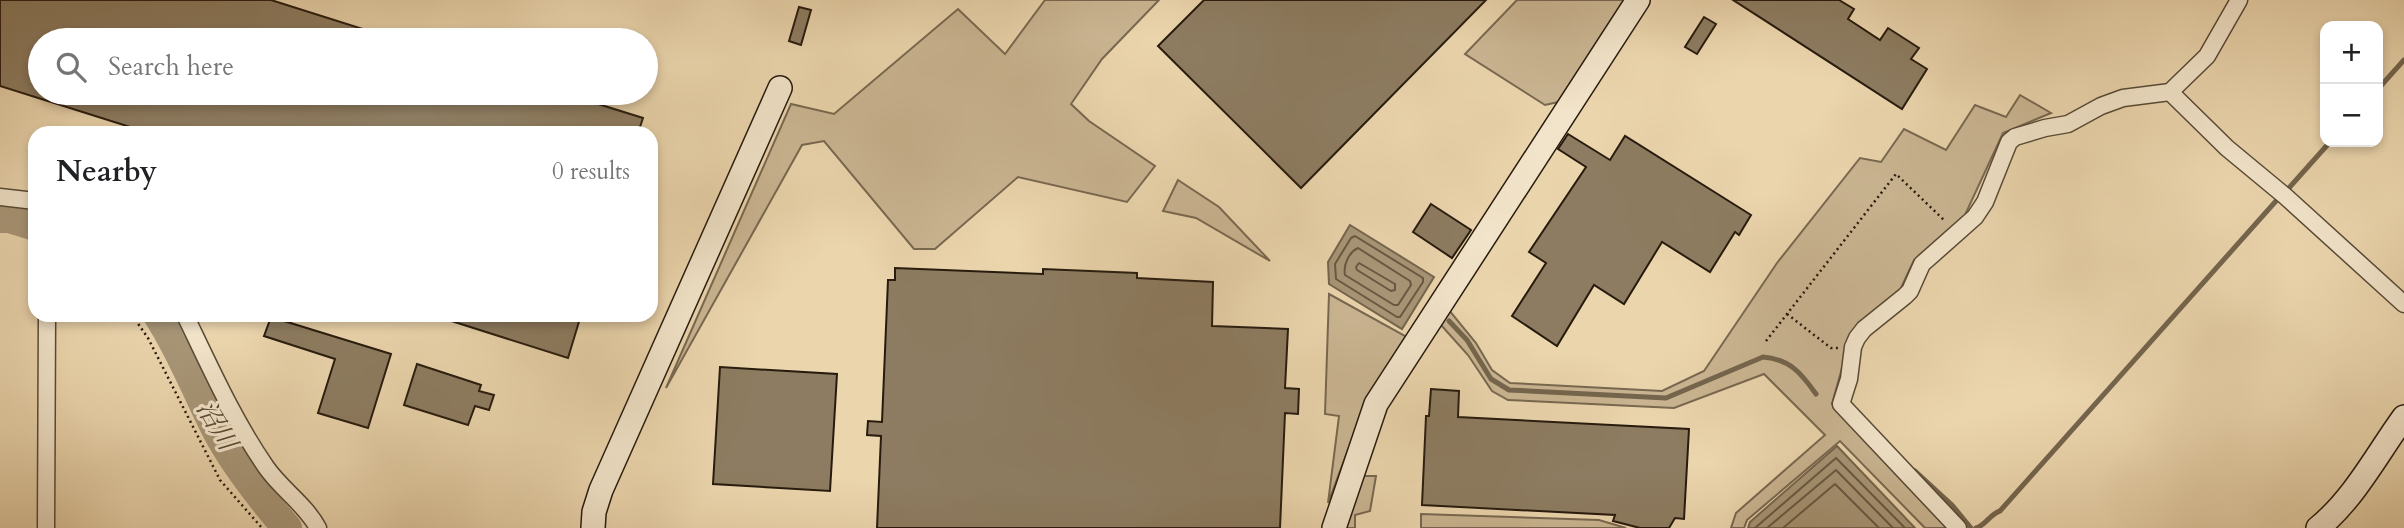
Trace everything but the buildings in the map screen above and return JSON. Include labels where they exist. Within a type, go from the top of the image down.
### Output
[{"type":"street","points":[[1334,528],[1376,404],[1638,0]]},
{"type":"street","points":[[1958,528],[1841,404],[1849,379],[1853,347],[1864,329],[1910,291],[1922,264],[1975,217],[1985,202],[2009,142],[2015,137],[2068,124],[2101,106],[2123,98],[2170,92],[2207,56],[2239,0]]},
{"type":"street","points":[[593,528],[594,512],[601,490],[780,88]]},
{"type":"street","points":[[2170,92],[2227,148],[2285,196],[2404,304]]},
{"type":"street","points":[[0,197],[28,200]]},
{"type":"street","points":[[47,322],[47,528]]},
{"type":"street","points":[[188,322],[236,421],[268,470],[311,516],[318,528]]},
{"type":"street","points":[[2318,528],[2328,520],[2371,466],[2404,417]]},
{"type":"path","points":[[1766,341],[1896,174],[1958,232]]},
{"type":"path","points":[[1787,314],[1831,348],[1853,347]]},
{"type":"path","points":[[137,322],[148,338],[220,480],[262,528]]},
{"type":"shaded area","points":[[1045,0],[1159,0],[1102,59],[1071,104],[1089,121],[1155,166],[1127,202],[1018,177],[935,249],[914,249],[824,141],[802,145],[666,388],[791,104],[834,114],[958,9],[1005,54]]},
{"type":"shaded area","points":[[1517,0],[1624,0],[1558,102],[1545,105],[1465,54]]},
{"type":"shaded area","points":[[2020,95],[2051,113],[2003,133],[1965,215],[1914,260],[1900,290],[1852,332],[1832,404],[1950,528],[1925,528],[1840,441],[1747,520],[1744,528],[1731,528],[1736,513],[1825,435],[1764,374],[1674,408],[1508,400],[1492,391],[1468,355],[1441,325],[1449,310],[1476,343],[1492,370],[1510,383],[1662,391],[1704,371],[1777,263],[1860,158],[1881,162],[1904,129],[1946,150],[1975,105],[2006,117]]},
{"type":"shaded area","points":[[1178,180],[1219,207],[1270,261],[1196,218],[1163,211]]},
{"type":"shaded area","points":[[1329,294],[1407,337],[1369,394],[1328,503],[1339,416],[1325,414]]},
{"type":"shaded area","points":[[1363,476],[1376,476],[1370,511],[1355,515],[1355,528],[1345,528]]},
{"type":"shaded area","points":[[1421,514],[1599,520],[1626,528],[1421,528]]},
{"type":"water","points":[[1350,225],[1434,277],[1402,329],[1329,284],[1328,262]]},
{"type":"water","points":[[1837,446],[1915,528],[1748,528],[1750,522]]},
{"type":"waterway","points":[[2382,84],[2404,60]]},
{"type":"waterway","points":[[2288,189],[2326,147]]},
{"type":"waterway","points":[[1976,528],[2000,511],[2276,201]]},
{"type":"waterway","name":"沼川","points":[[0,218],[28,224]]},
{"type":"waterway","points":[[1449,321],[1467,340],[1491,379],[1509,390],[1666,398],[1763,357],[1781,361],[1794,368],[1816,394]]},
{"type":"waterway","name":"沼川","points":[[162,322],[224,443],[249,481],[287,528]]},
{"type":"waterway","points":[[1915,471],[1952,505],[1971,528]]}]
